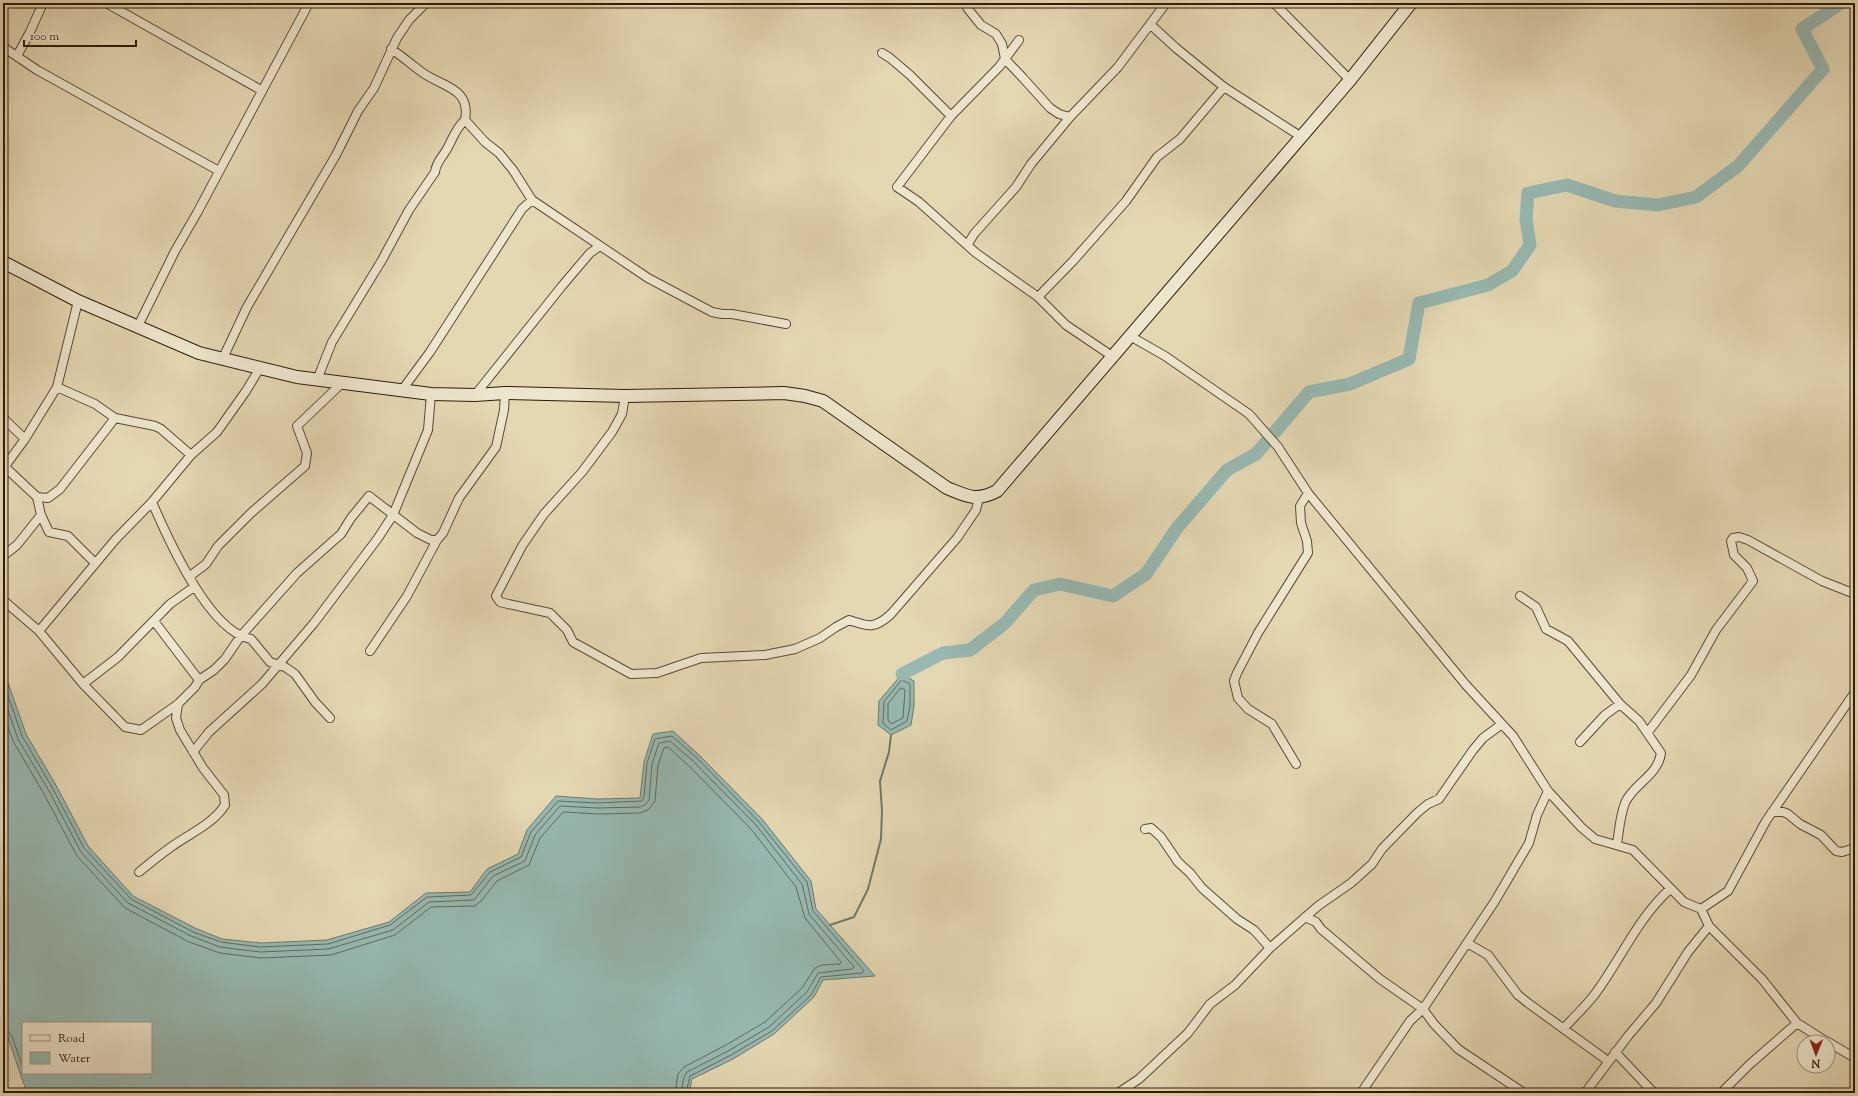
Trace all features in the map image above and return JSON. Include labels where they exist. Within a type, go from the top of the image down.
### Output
[{"type":"street","points":[[16,56],[30,32],[43,3]]},
{"type":"street","points":[[106,3],[261,90]]},
{"type":"street","points":[[137,328],[175,251],[309,3]]},
{"type":"street","points":[[223,358],[247,307],[336,155],[358,112],[374,88],[391,49],[409,20],[426,3]]},
{"type":"street","points":[[965,3],[981,24],[996,34],[1002,44],[1005,59],[1050,108],[1059,114],[1070,117]]},
{"type":"street","points":[[968,244],[974,234],[1025,176],[1030,164],[1070,117],[1118,67],[1166,3]]},
{"type":"street","points":[[1274,3],[1350,80]]},
{"type":"street","points":[[3,262],[78,301],[137,328],[199,353],[317,380],[432,394],[475,395],[505,393],[625,396],[784,393],[805,396],[823,401],[947,488],[968,497],[979,498],[997,490],[1300,136],[1350,80],[1406,5]]},
{"type":"street","points":[[1151,25],[1224,87],[1300,136]]},
{"type":"street","points":[[1019,40],[1000,67],[951,116],[897,188],[919,202],[968,244],[976,253],[1038,297],[1066,325],[1112,356]]},
{"type":"street","points":[[3,47],[37,70],[219,171]]},
{"type":"street","points":[[317,380],[332,342],[382,260],[410,210],[435,172],[436,165],[448,147],[457,128],[465,120],[466,105],[461,95],[444,83],[438,82],[391,49]]},
{"type":"street","points":[[882,53],[910,75],[951,116]]},
{"type":"street","points":[[1038,297],[1073,261],[1126,200],[1157,157],[1180,139],[1224,87]]},
{"type":"street","points":[[465,120],[485,142],[499,153],[513,170],[532,200],[648,278],[712,312],[732,314],[786,324]]},
{"type":"street","points":[[402,390],[434,346],[522,209],[532,200]]},
{"type":"street","points":[[475,395],[562,286],[590,253],[600,246]]},
{"type":"street","points":[[78,301],[57,387],[25,439],[4,468],[37,497],[48,498],[60,489],[115,418]]},
{"type":"street","points":[[1130,336],[1164,356],[1250,414],[1278,447],[1308,493],[1466,685],[1513,736],[1548,791],[1580,827],[1595,839],[1617,844],[1633,850],[1684,902],[1702,909],[1709,926],[1762,979],[1797,1023],[1815,1034]]},
{"type":"street","points":[[39,631],[95,563],[152,502],[191,455],[217,432],[246,391],[260,368]]},
{"type":"street","points":[[190,576],[206,564],[218,546],[251,513],[306,466],[307,453],[297,426],[341,384]]},
{"type":"street","points":[[57,387],[94,404],[115,418],[155,426],[161,429],[191,455]]},
{"type":"street","points":[[370,651],[407,596],[437,540],[443,533],[459,498],[496,447],[501,431],[505,393]]},
{"type":"street","points":[[193,752],[209,732],[262,684],[314,623],[378,538],[393,515],[428,430],[432,394]]},
{"type":"street","points":[[625,396],[622,414],[612,432],[582,472],[544,514],[522,546],[496,596],[500,602],[550,613],[567,630],[573,642],[632,674],[657,673],[701,658],[765,655],[795,649],[820,638],[849,620],[866,626],[880,625],[957,538],[976,510],[979,498]]},
{"type":"street","points":[[3,418],[25,439]]},
{"type":"street","points":[[1296,764],[1272,724],[1248,709],[1238,698],[1234,681],[1237,672],[1258,633],[1308,553],[1307,541],[1301,523],[1300,506],[1308,493]]},
{"type":"street","points":[[3,600],[39,631],[83,684],[125,728],[141,730],[178,704],[195,687],[199,680],[214,670],[225,659],[240,637],[297,573],[341,534],[368,496],[417,533],[431,540],[437,540]]},
{"type":"street","points":[[37,497],[41,515],[49,532],[68,536],[95,563]]},
{"type":"street","points":[[152,502],[164,531],[190,576],[194,587],[222,622],[240,637],[251,639],[270,662],[285,667],[295,674],[315,702],[330,718]]},
{"type":"street","points":[[3,556],[17,545],[41,515]]},
{"type":"street","points":[[1648,732],[1692,675],[1716,630],[1754,581],[1746,568],[1734,555],[1731,541],[1733,538],[1739,537],[1748,540],[1822,581],[1855,594]]},
{"type":"street","points":[[83,684],[118,657],[170,604],[194,587]]},
{"type":"street","points":[[1520,596],[1536,607],[1546,629],[1568,641],[1620,704],[1639,721],[1661,753],[1660,762],[1651,774],[1631,794],[1625,803],[1617,844]]},
{"type":"street","points":[[154,621],[199,680]]},
{"type":"street","points":[[1702,909],[1728,891],[1772,812],[1855,692]]},
{"type":"street","points":[[139,872],[172,846],[221,812],[225,805],[224,795],[193,752],[180,730],[176,718],[178,704]]},
{"type":"street","points":[[1580,742],[1605,715],[1620,704]]},
{"type":"street","points":[[1118,1093],[1139,1079],[1188,1033],[1210,1004],[1235,985],[1270,948],[1305,917],[1327,899],[1351,883],[1372,864],[1382,849],[1417,813],[1428,804],[1439,798],[1483,738],[1502,724]]},
{"type":"street","points":[[1361,1093],[1410,1021],[1423,1009],[1495,901],[1529,842],[1537,816],[1548,791]]},
{"type":"street","points":[[1772,812],[1783,812],[1788,814],[1800,824],[1821,835],[1836,852],[1842,852],[1855,848]]},
{"type":"street","points":[[1145,829],[1151,828],[1161,837],[1178,862],[1190,873],[1202,888],[1237,919],[1254,930],[1270,948]]},
{"type":"street","points":[[1564,1028],[1595,994],[1638,925],[1659,899],[1670,889]]},
{"type":"street","points":[[1305,917],[1316,922],[1321,929],[1380,979],[1423,1009],[1434,1024],[1458,1049],[1524,1093]]},
{"type":"street","points":[[1585,1093],[1615,1052],[1656,1003],[1688,952],[1709,926]]},
{"type":"street","points":[[1467,943],[1488,955],[1518,995],[1546,1018],[1564,1028],[1608,1061]]},
{"type":"street","points":[[1721,1093],[1749,1065],[1797,1023]]},
{"type":"street","points":[[1836,1047],[1855,1058]]},
{"type":"street","points":[[1615,1052],[1654,1093]]},
{"type":"water","points":[[3,674],[7,680],[26,734],[57,787],[88,846],[133,896],[195,928],[222,939],[261,943],[327,940],[389,922],[426,893],[470,892],[487,869],[518,854],[527,830],[556,796],[597,799],[640,798],[644,762],[653,734],[673,731],[700,756],[762,819],[811,881],[816,909],[875,976],[823,980],[814,997],[774,1034],[733,1059],[692,1079],[689,1093],[27,1093],[8,1038],[3,1030]]},
{"type":"water","points":[[902,674],[914,681],[914,706],[911,725],[891,735],[878,725],[879,701]]},
{"type":"waterway","points":[[902,674],[943,653],[970,650],[1005,623],[1034,590],[1060,584],[1113,596],[1146,574],[1177,528],[1227,470],[1256,454],[1309,392],[1350,384],[1409,359],[1419,303],[1488,285],[1512,271],[1530,245],[1526,219],[1528,193],[1567,185],[1615,201],[1658,205],[1696,197],[1738,166],[1823,69],[1802,29],[1841,3]]},
{"type":"waterway","points":[[830,925],[854,917],[868,889],[881,839],[882,811],[880,781],[889,752],[891,735]]}]
